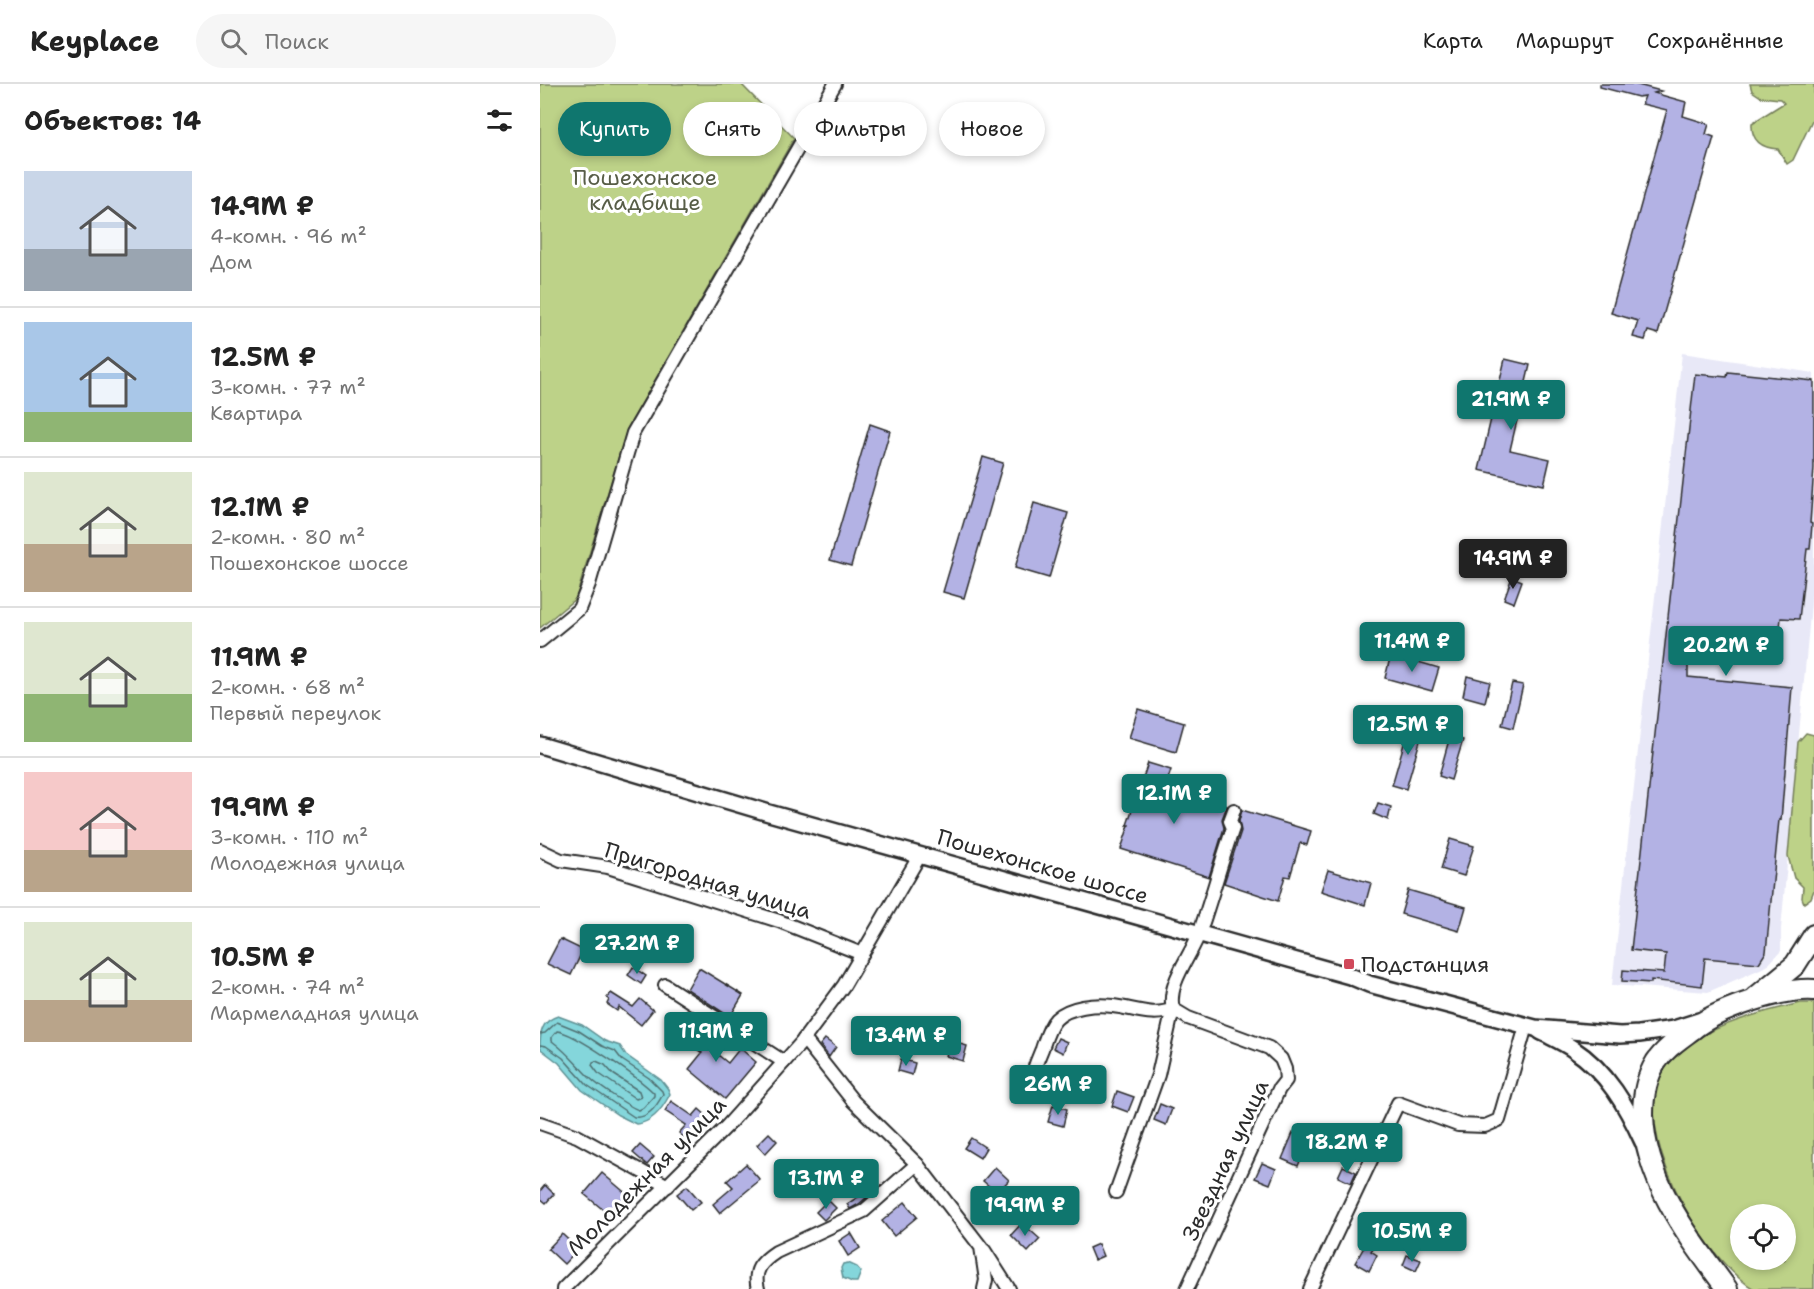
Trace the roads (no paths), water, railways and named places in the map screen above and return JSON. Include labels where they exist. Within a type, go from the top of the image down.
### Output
[{"type":"main road","points":[[1749,1002],[1794,965],[1814,935]]},
{"type":"main road","points":[[1727,1289],[1695,1246],[1665,1196],[1648,1152],[1643,1105],[1646,1087],[1651,1071],[1670,1047],[1708,1018],[1749,1002],[1814,990]]},
{"type":"main road","points":[[1695,1246],[1739,1289]]},
{"type":"street","points":[[540,640],[579,609],[589,584],[633,433],[835,84]]},
{"type":"street","name":"Пошехонское шоссе","points":[[540,745],[1350,976],[1369,984],[1530,1027]]},
{"type":"street","points":[[1116,1192],[1158,1075],[1173,1009],[1170,1001],[1180,972],[1199,934],[1233,828],[1230,821],[1234,810]]},
{"type":"street","name":"Пригородная улица","points":[[540,850],[561,860],[608,867],[779,921],[862,954]]},
{"type":"street","name":"Молодежная улица","points":[[562,1289],[727,1126],[804,1039],[844,985],[920,855]]},
{"type":"street","points":[[665,985],[784,1062]]},
{"type":"street","points":[[1030,1084],[1032,1073],[1054,1021],[1063,1013],[1076,1008],[1098,1006],[1164,1013],[1173,1009]]},
{"type":"street","name":"Звездная улица","points":[[1173,1009],[1188,1018],[1269,1048],[1281,1059],[1286,1080],[1279,1089],[1187,1289]]},
{"type":"street","points":[[1530,1027],[1620,1035],[1674,1029],[1708,1018]]},
{"type":"street","points":[[1530,1027],[1574,1049],[1611,1084],[1648,1152]]},
{"type":"street","points":[[1310,1289],[1398,1103],[1458,1125],[1485,1126],[1499,1120],[1530,1027]]},
{"type":"street","points":[[804,1039],[853,1101],[917,1164],[981,1247],[1009,1289]]},
{"type":"street","points":[[540,1123],[578,1136],[668,1186]]},
{"type":"street","points":[[759,1289],[755,1278],[765,1259],[864,1211],[917,1164]]},
{"type":"street","points":[[981,1247],[986,1280],[984,1289]]},
{"type":"water","points":[[558,1016],[582,1025],[605,1041],[620,1046],[626,1055],[661,1080],[670,1094],[657,1114],[647,1121],[636,1124],[618,1115],[582,1090],[559,1063],[540,1048],[540,1037],[545,1024]]},
{"type":"water","points":[[848,1263],[857,1267],[861,1272],[857,1282],[843,1278],[841,1268],[843,1264]]},
{"type":"place","name":"Подстанция","points":[[1349,964]]},
{"type":"park label","name":"Пошехонское кладбище","points":[[645,190]]}]
